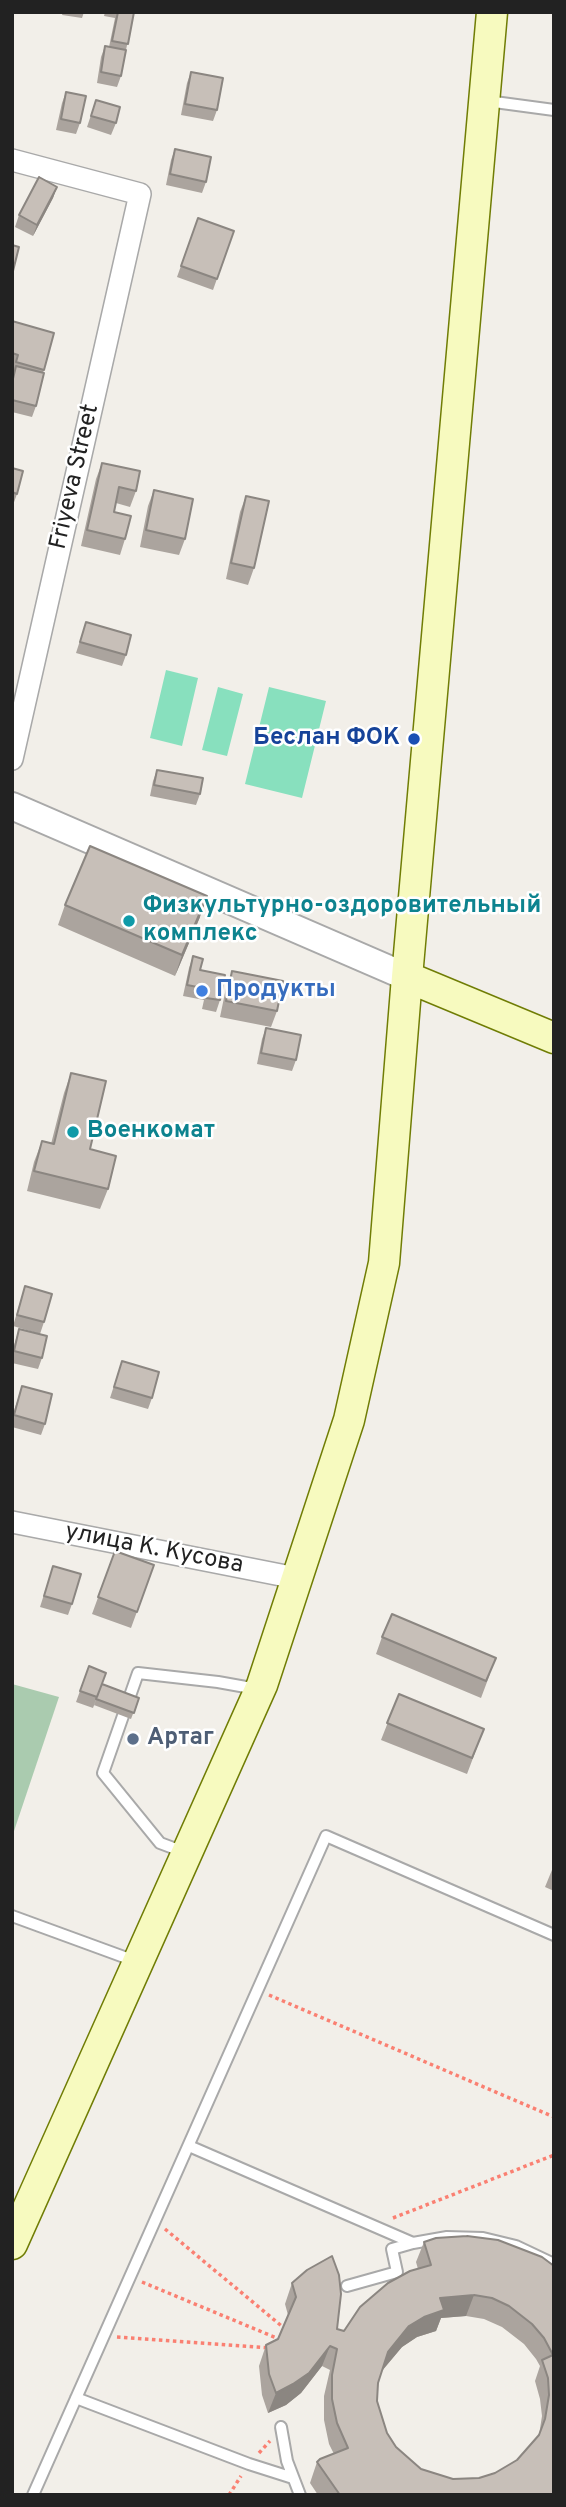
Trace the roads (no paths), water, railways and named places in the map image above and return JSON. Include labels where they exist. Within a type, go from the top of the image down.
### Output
[{"type":"main road","points":[[12,2244],[260,1690],[349,1420],[384,1263],[492,12]]},
{"type":"main road","points":[[407,977],[554,1038]]},
{"type":"street","name":"Friyeva Street","points":[[12,160],[140,194],[12,759]]},
{"type":"street","points":[[12,806],[407,977]]},
{"type":"street","name":"улица К. Кусова","points":[[12,1522],[296,1578]]},
{"type":"lane","points":[[484,101],[554,110]]},
{"type":"lane","points":[[186,1853],[160,1843],[103,1773],[138,1673],[218,1682],[260,1690]]},
{"type":"lane","points":[[33,2495],[326,1836],[554,1935]]},
{"type":"lane","points":[[12,1916],[138,1962]]},
{"type":"lane","points":[[189,2146],[413,2243]]},
{"type":"lane","points":[[347,2286],[397,2272],[385,2231]]},
{"type":"lane","points":[[391,2249],[447,2237],[483,2238],[516,2246],[554,2264]]},
{"type":"lane","points":[[76,2398],[249,2465],[293,2478]]},
{"type":"lane","points":[[281,2427],[293,2478],[300,2495]]},
{"type":"place","name":"Беслан ФОК","points":[[414,739]]},
{"type":"place","name":"Физкультурно-оздоровительный комплекс","points":[[129,921]]},
{"type":"place","name":"Продукты","points":[[202,991]]},
{"type":"place","name":"Военкомат","points":[[73,1132]]},
{"type":"place","name":"Артаг","points":[[133,1739]]}]
